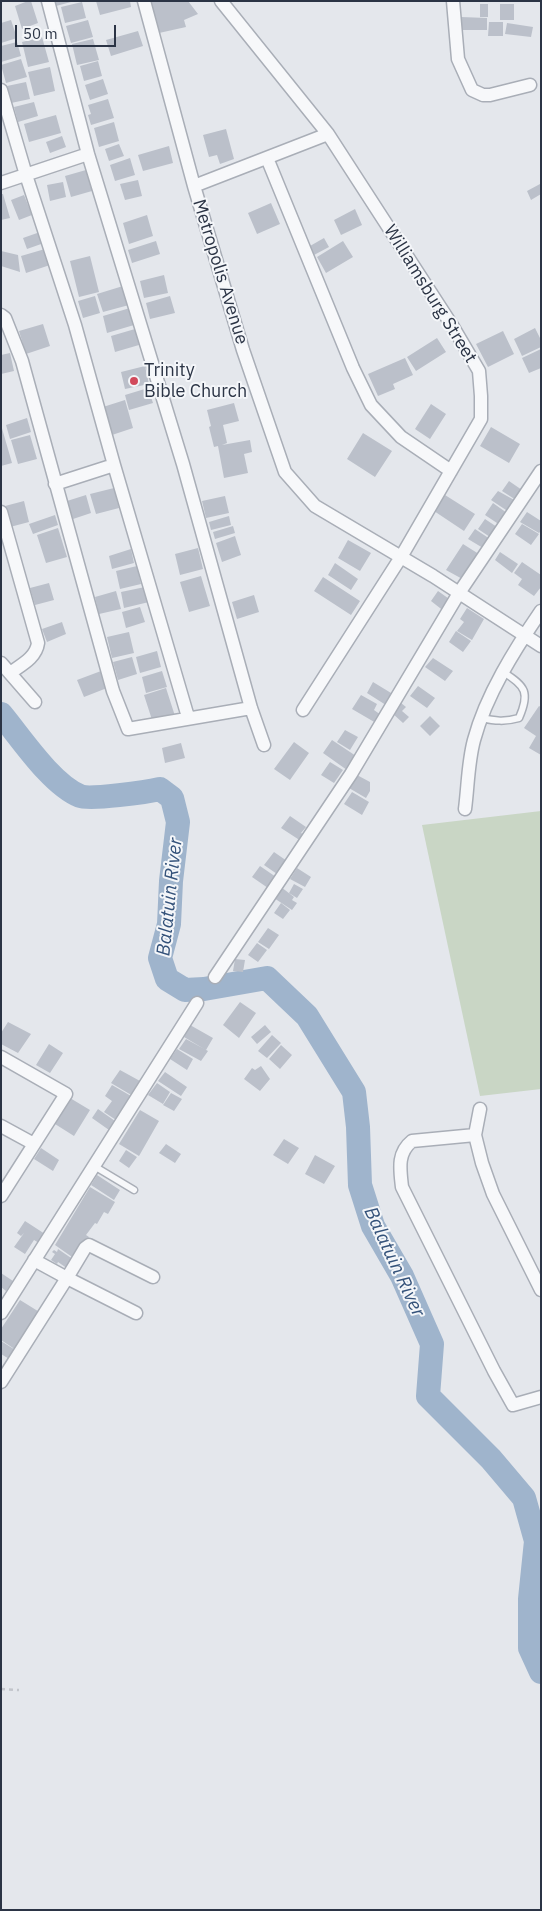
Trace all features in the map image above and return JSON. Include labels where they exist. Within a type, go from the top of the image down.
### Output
[{"type":"street","points":[[48,1],[88,154],[183,464],[251,708],[264,745]]},
{"type":"street","name":"Metropolis Avenue","points":[[144,1],[194,186],[243,350],[285,472],[315,506],[401,557],[541,646]]},
{"type":"street","name":"Williamsburg Street","points":[[221,1],[328,134],[453,327],[479,371],[481,419],[401,557],[304,710]]},
{"type":"street","points":[[454,1],[458,59],[472,90],[483,95],[490,95],[530,85]]},
{"type":"street","points":[[1,90],[26,175],[75,325],[188,717]]},
{"type":"street","points":[[194,186],[328,134]]},
{"type":"street","points":[[1,183],[88,154]]},
{"type":"street","points":[[267,158],[370,405],[401,437],[451,472]]},
{"type":"street","points":[[1,315],[5,318],[22,361],[113,692],[128,729],[188,717],[251,708]]},
{"type":"street","points":[[56,484],[114,465]]},
{"type":"street","points":[[215,976],[351,774],[459,593],[541,471]]},
{"type":"street","points":[[1,512],[38,642],[35,653],[31,658],[6,668],[35,702]]},
{"type":"street","points":[[465,809],[473,741],[481,718],[503,672],[541,611]]},
{"type":"street","points":[[1,1313],[197,1003]]},
{"type":"street","points":[[1,1057],[66,1094],[1,1196]]},
{"type":"street","points":[[480,1109],[475,1135],[482,1163],[493,1194],[541,1290]]},
{"type":"street","points":[[1,1126],[34,1144]]},
{"type":"street","points":[[475,1135],[412,1141],[401,1154],[402,1187],[512,1405],[541,1397]]},
{"type":"street","points":[[1,1382],[85,1248],[89,1245],[153,1277]]},
{"type":"street","points":[[34,1260],[136,1313]]},
{"type":"lane","points":[[481,718],[507,721],[519,718],[525,704],[525,691],[517,680],[503,672]]},
{"type":"lane","points":[[94,1166],[134,1190]]},
{"type":"path","points":[[1,1689],[19,1690]]},
{"type":"green space","points":[[541,811],[541,1089],[480,1096],[422,825]]},
{"type":"building","points":[[31,1],[38,23],[22,29],[15,6]]},
{"type":"building","points":[[55,1],[71,1],[71,2],[56,6]]},
{"type":"building","points":[[96,1],[130,1],[131,7],[100,15]]},
{"type":"building","points":[[151,1],[188,1],[198,14],[184,20],[186,27],[159,33]]},
{"type":"building","points":[[82,2],[86,18],[65,23],[61,7]]},
{"type":"building","points":[[480,4],[488,4],[488,17],[480,17]]},
{"type":"building","points":[[500,4],[514,4],[514,20],[500,20]]},
{"type":"building","points":[[461,17],[487,18],[487,30],[459,30]]},
{"type":"building","points":[[11,20],[17,38],[1,43],[1,23]]},
{"type":"building","points":[[88,20],[93,37],[71,43],[66,26]]},
{"type":"building","points":[[489,22],[503,22],[503,36],[488,36]]},
{"type":"building","points":[[507,23],[533,27],[531,37],[505,34]]},
{"type":"building","points":[[138,31],[143,46],[111,56],[106,40]]},
{"type":"building","points":[[42,37],[49,62],[28,67],[22,42]]},
{"type":"building","points":[[93,39],[99,60],[77,65],[72,44]]},
{"type":"building","points":[[17,42],[21,56],[1,62],[1,46]]},
{"type":"building","points":[[21,59],[27,77],[6,83],[1,65]]},
{"type":"building","points":[[98,61],[102,76],[84,81],[80,66]]},
{"type":"building","points":[[50,67],[55,91],[34,96],[28,72]]},
{"type":"building","points":[[103,79],[108,94],[90,100],[85,85]]},
{"type":"building","points":[[26,82],[30,99],[11,103],[7,86]]},
{"type":"building","points":[[108,99],[114,118],[91,125],[88,115],[91,114],[88,105]]},
{"type":"building","points":[[34,102],[38,116],[18,122],[14,107]]},
{"type":"building","points":[[56,115],[61,133],[29,142],[24,124]]},
{"type":"building","points":[[114,122],[119,141],[99,147],[94,128]]},
{"type":"building","points":[[226,129],[234,159],[220,164],[217,155],[209,157],[203,135]]},
{"type":"building","points":[[62,136],[66,147],[50,153],[46,142]]},
{"type":"building","points":[[119,144],[124,156],[109,161],[105,149]]},
{"type":"building","points":[[169,146],[173,163],[143,171],[138,155]]},
{"type":"building","points":[[130,158],[135,175],[115,181],[110,165]]},
{"type":"building","points":[[86,170],[92,191],[71,197],[65,176]]},
{"type":"building","points":[[138,180],[142,196],[125,200],[120,184]]},
{"type":"building","points":[[63,182],[66,197],[50,201],[47,185]]},
{"type":"building","points":[[540,184],[541,194],[531,200],[527,191]]},
{"type":"building","points":[[1,194],[3,194],[10,218],[1,220]]},
{"type":"building","points":[[24,195],[32,215],[19,220],[11,200]]},
{"type":"building","points":[[271,203],[280,224],[257,234],[248,213]]},
{"type":"building","points":[[355,209],[362,225],[341,235],[334,220]]},
{"type":"building","points":[[147,215],[153,236],[129,244],[123,223]]},
{"type":"building","points":[[40,232],[44,243],[27,249],[23,238]]},
{"type":"building","points":[[324,238],[329,247],[314,255],[310,246]]},
{"type":"building","points":[[156,241],[160,254],[132,263],[128,250]]},
{"type":"building","points":[[343,241],[353,257],[326,273],[317,257]]},
{"type":"building","points":[[45,249],[50,265],[26,273],[21,256]]},
{"type":"building","points":[[1,251],[18,255],[20,272],[1,266]]},
{"type":"building","points":[[90,256],[99,292],[79,297],[70,261]]},
{"type":"building","points":[[164,275],[168,293],[144,298],[140,281]]},
{"type":"building","points":[[123,286],[129,305],[103,312],[97,294]]},
{"type":"building","points":[[95,296],[100,313],[83,318],[78,301]]},
{"type":"building","points":[[170,296],[175,313],[150,319],[146,303]]},
{"type":"building","points":[[130,308],[134,325],[107,333],[103,316]]},
{"type":"building","points":[[43,324],[50,346],[26,354],[19,331]]},
{"type":"building","points":[[535,328],[541,340],[541,347],[522,356],[514,339]]},
{"type":"building","points":[[135,329],[139,345],[115,352],[111,336]]},
{"type":"building","points":[[503,331],[514,354],[488,367],[476,344]]},
{"type":"building","points":[[437,338],[446,352],[416,371],[407,357]]},
{"type":"building","points":[[541,349],[541,368],[529,373],[522,358]]},
{"type":"building","points":[[10,353],[14,371],[1,374],[1,355]]},
{"type":"building","points":[[405,358],[413,375],[393,384],[395,389],[378,396],[368,374]]},
{"type":"building","points":[[145,366],[149,384],[125,389],[121,372]]},
{"type":"building","points":[[148,388],[153,403],[129,410],[125,395]]},
{"type":"building","points":[[125,400],[133,428],[112,435],[103,407]]},
{"type":"building","points":[[234,403],[239,421],[223,425],[227,443],[222,445],[250,440],[252,452],[244,454],[248,473],[224,478],[218,446],[214,447],[209,427],[211,426],[207,410]]},
{"type":"building","points":[[431,404],[446,414],[430,439],[415,429]]},
{"type":"building","points":[[27,418],[31,432],[10,439],[6,425]]},
{"type":"building","points":[[1,425],[12,463],[1,466]]},
{"type":"building","points":[[491,427],[520,444],[509,463],[480,446]]},
{"type":"building","points":[[363,433],[392,451],[375,477],[347,459]]},
{"type":"building","points":[[30,435],[37,459],[18,464],[11,440]]},
{"type":"building","points":[[509,481],[522,490],[516,500],[502,491]]},
{"type":"building","points":[[114,488],[119,508],[96,514],[90,494]]},
{"type":"building","points":[[498,491],[516,501],[509,512],[491,500]]},
{"type":"building","points":[[86,495],[91,513],[73,519],[67,501]]},
{"type":"building","points":[[445,495],[475,514],[464,531],[434,511]]},
{"type":"building","points":[[225,496],[229,513],[206,518],[202,501]]},
{"type":"building","points":[[24,501],[29,522],[10,527],[5,506]]},
{"type":"building","points":[[493,503],[507,513],[500,525],[485,515]]},
{"type":"building","points":[[527,512],[541,521],[541,531],[539,533],[520,522]]},
{"type":"building","points":[[55,515],[58,525],[33,534],[29,524]]},
{"type":"building","points":[[229,516],[231,525],[211,530],[209,522]]},
{"type":"building","points":[[485,519],[500,529],[493,539],[478,529]]},
{"type":"building","points":[[522,524],[539,534],[531,545],[515,534]]},
{"type":"building","points":[[233,526],[235,533],[215,539],[213,532]]},
{"type":"building","points":[[58,528],[67,557],[46,563],[37,535]]},
{"type":"building","points":[[475,529],[490,539],[483,548],[468,539]]},
{"type":"building","points":[[235,536],[241,555],[222,562],[216,543]]},
{"type":"building","points":[[348,540],[371,553],[360,571],[338,558]]},
{"type":"building","points":[[463,544],[482,556],[466,581],[446,570]]},
{"type":"building","points":[[198,548],[203,569],[180,575],[175,554]]},
{"type":"building","points":[[131,549],[134,563],[112,569],[109,556]]},
{"type":"building","points":[[500,552],[518,564],[512,573],[495,560]]},
{"type":"building","points":[[522,562],[541,575],[541,587],[534,596],[518,585],[522,579],[514,573]]},
{"type":"building","points":[[335,563],[358,579],[351,590],[328,575]]},
{"type":"building","points":[[137,566],[141,584],[120,589],[116,571]]},
{"type":"building","points":[[201,576],[210,606],[189,612],[180,582]]},
{"type":"building","points":[[323,577],[360,601],[351,615],[314,591]]},
{"type":"building","points":[[49,583],[54,600],[35,605],[30,588]]},
{"type":"building","points":[[145,587],[149,602],[124,608],[121,592]]},
{"type":"building","points":[[116,591],[121,609],[99,614],[95,597]]},
{"type":"building","points":[[438,591],[452,601],[445,612],[431,601]]},
{"type":"building","points":[[254,595],[259,612],[237,619],[232,602]]},
{"type":"building","points":[[140,607],[145,622],[126,628],[122,612]]},
{"type":"building","points":[[467,608],[484,619],[472,640],[457,631],[464,622],[460,619]]},
{"type":"building","points":[[62,622],[66,634],[47,642],[42,629]]},
{"type":"building","points":[[456,631],[471,641],[463,652],[449,642]]},
{"type":"building","points":[[129,632],[134,653],[112,658],[107,637]]},
{"type":"building","points":[[157,651],[161,667],[140,673],[136,657]]},
{"type":"building","points":[[132,657],[137,674],[118,680],[113,662]]},
{"type":"building","points":[[433,658],[453,671],[445,681],[425,667]]},
{"type":"building","points":[[101,671],[107,688],[84,697],[77,680]]},
{"type":"building","points":[[162,671],[167,687],[146,693],[142,677]]},
{"type":"building","points":[[373,682],[396,696],[389,707],[367,693]]},
{"type":"building","points":[[418,686],[435,698],[427,708],[410,696]]},
{"type":"building","points":[[166,688],[175,716],[153,723],[144,695]]},
{"type":"building","points":[[361,695],[377,704],[374,710],[381,715],[376,723],[352,709]]},
{"type":"building","points":[[401,703],[406,707],[402,711],[409,717],[403,723],[392,713]]},
{"type":"building","points":[[539,706],[541,707],[541,755],[529,748],[536,736],[524,728]]},
{"type":"building","points":[[430,716],[440,726],[430,736],[420,726]]},
{"type":"building","points":[[345,730],[358,737],[350,750],[337,742]]},
{"type":"building","points":[[332,740],[356,756],[347,770],[323,753]]},
{"type":"building","points":[[294,742],[309,753],[290,780],[274,769]]},
{"type":"building","points":[[181,743],[185,758],[165,763],[162,748]]},
{"type":"building","points":[[330,762],[343,770],[334,783],[321,775]]},
{"type":"building","points":[[357,775],[370,782],[370,791],[366,798],[349,788]]},
{"type":"building","points":[[352,792],[369,802],[362,815],[344,804]]},
{"type":"building","points":[[290,816],[306,827],[301,833],[305,835],[301,841],[281,828]]},
{"type":"building","points":[[274,852],[287,861],[277,874],[264,865]]},
{"type":"building","points":[[260,866],[276,877],[268,888],[252,877]]},
{"type":"building","points":[[297,868],[311,877],[305,887],[290,879]]},
{"type":"building","points":[[294,884],[303,889],[297,898],[289,893]]},
{"type":"building","points":[[281,887],[294,897],[292,900],[297,903],[292,910],[274,898]]},
{"type":"building","points":[[281,903],[290,910],[283,919],[274,913]]},
{"type":"building","points":[[268,928],[279,935],[269,949],[258,942]]},
{"type":"building","points":[[257,943],[267,950],[258,962],[248,955]]},
{"type":"building","points":[[235,959],[245,960],[243,972],[233,971]]},
{"type":"building","points":[[240,1002],[256,1013],[239,1038],[223,1025]]},
{"type":"building","points":[[8,1022],[31,1034],[18,1053],[1,1044],[1,1033]]},
{"type":"building","points":[[190,1025],[213,1038],[206,1050],[184,1037]]},
{"type":"building","points":[[265,1025],[271,1032],[257,1044],[251,1037]]},
{"type":"building","points":[[272,1035],[281,1043],[267,1058],[258,1051]]},
{"type":"building","points":[[186,1039],[208,1051],[201,1061],[179,1049]]},
{"type":"building","points":[[49,1044],[63,1053],[50,1073],[36,1065]]},
{"type":"building","points":[[281,1045],[292,1055],[280,1069],[269,1059]]},
{"type":"building","points":[[177,1049],[193,1059],[187,1070],[170,1059]]},
{"type":"building","points":[[261,1066],[270,1079],[260,1091],[244,1079],[252,1068],[255,1070]]},
{"type":"building","points":[[120,1070],[140,1081],[133,1096],[111,1083]]},
{"type":"building","points":[[165,1072],[187,1087],[181,1096],[158,1081]]},
{"type":"building","points":[[157,1083],[170,1092],[163,1104],[148,1095]]},
{"type":"building","points":[[112,1085],[131,1096],[116,1120],[104,1112],[112,1101],[105,1096]]},
{"type":"building","points":[[171,1093],[182,1099],[174,1111],[163,1105]]},
{"type":"building","points":[[70,1098],[90,1110],[74,1136],[55,1124]]},
{"type":"building","points":[[98,1109],[115,1121],[109,1130],[92,1118]]},
{"type":"building","points":[[140,1110],[159,1121],[139,1156],[119,1144]]},
{"type":"building","points":[[284,1139],[299,1148],[288,1164],[273,1155]]},
{"type":"building","points":[[166,1144],[181,1154],[175,1163],[159,1153]]},
{"type":"building","points":[[41,1148],[59,1160],[53,1171],[34,1159]]},
{"type":"building","points":[[126,1150],[137,1157],[129,1168],[119,1161]]},
{"type":"building","points":[[315,1155],[335,1166],[324,1184],[305,1174]]},
{"type":"building","points":[[97,1175],[120,1190],[114,1200],[91,1185]]},
{"type":"building","points":[[90,1187],[115,1202],[108,1214],[104,1212],[97,1224],[95,1223],[86,1235],[89,1237],[75,1259],[55,1245]]},
{"type":"building","points":[[25,1221],[45,1234],[39,1243],[34,1240],[25,1254],[14,1247],[24,1233],[21,1236],[17,1233]]},
{"type":"building","points":[[58,1249],[74,1260],[68,1269],[58,1262],[57,1264],[51,1260],[55,1254],[52,1252],[54,1250],[57,1252]]},
{"type":"building","points":[[1,1273],[13,1281],[6,1291],[1,1287]]},
{"type":"building","points":[[20,1300],[41,1313],[16,1350],[1,1340],[1,1329]]},
{"type":"building","points":[[1,1341],[17,1351],[11,1360],[1,1354]]},
{"type":"waterway","name":"Balatuin River","points":[[1,714],[58,782],[80,796],[132,794],[160,789],[172,798],[178,822],[171,881],[169,924],[160,958],[167,979],[185,990],[204,989],[267,978],[307,1016],[354,1092],[358,1127],[360,1185],[373,1226],[402,1276],[432,1344],[428,1396],[491,1459],[524,1498],[536,1541],[530,1599],[530,1648],[541,1672]]},
{"type":"place","name":"Trinity Bible Church","points":[[134,381]]}]
